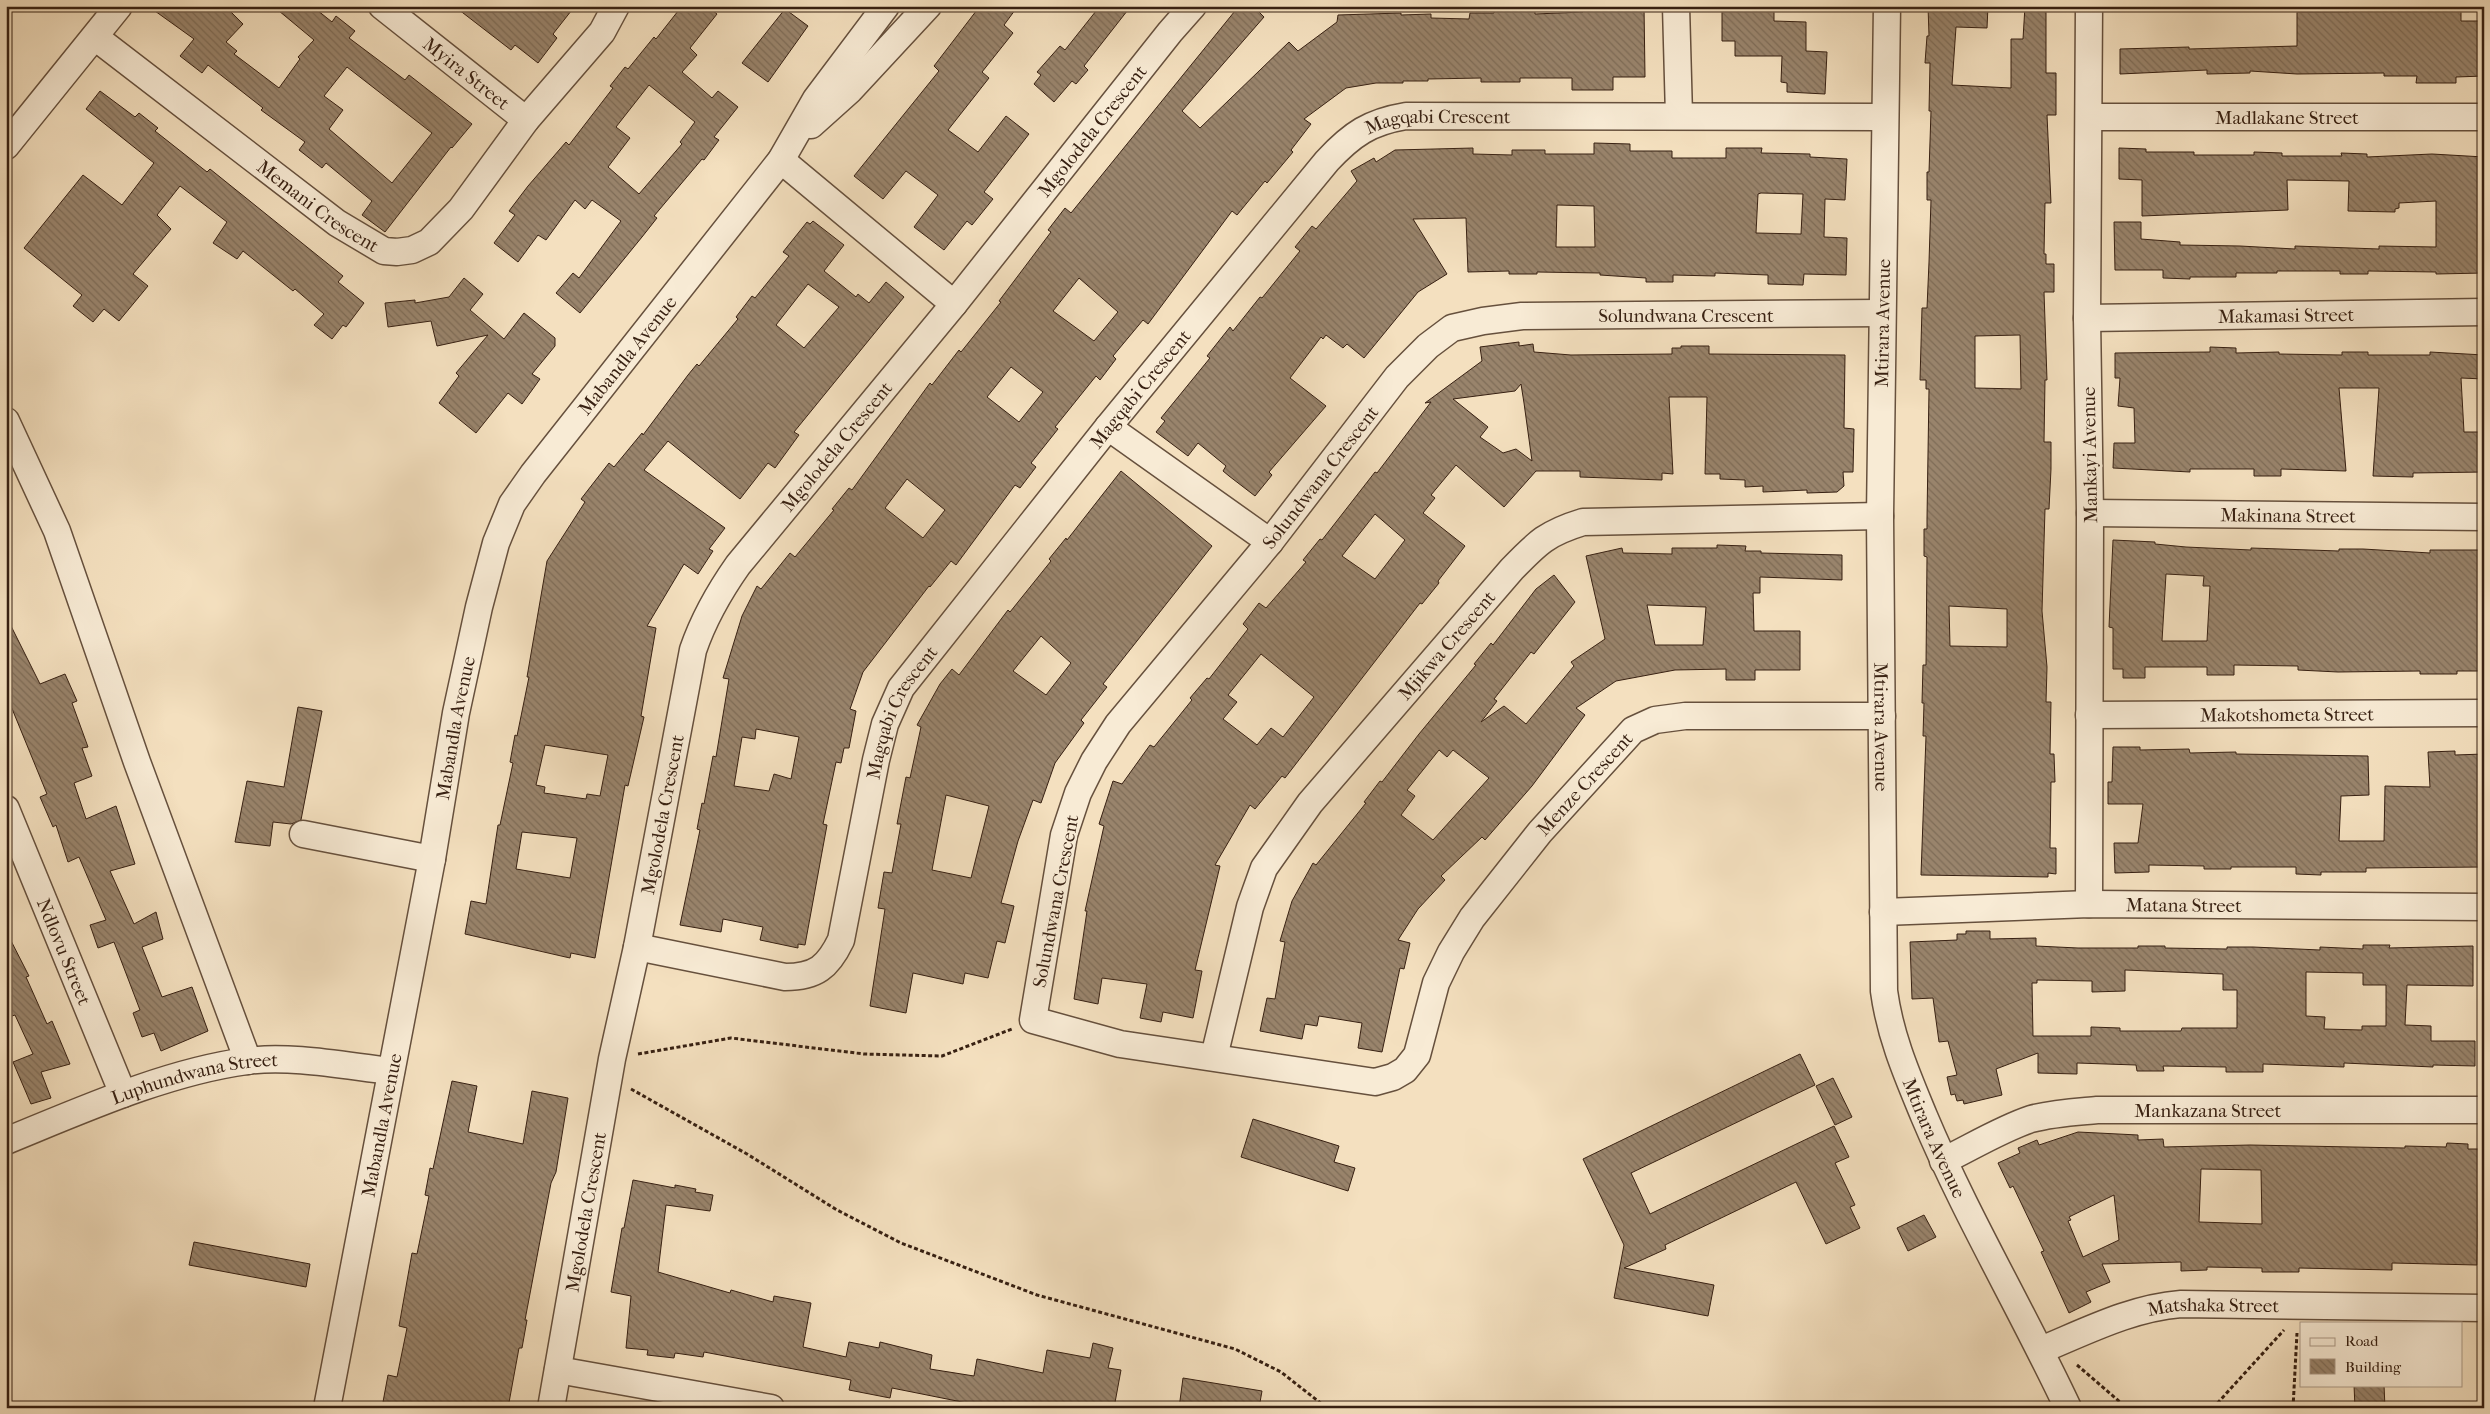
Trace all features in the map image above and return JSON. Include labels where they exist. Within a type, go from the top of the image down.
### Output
[{"type":"street","points":[[6,146],[119,6]]},
{"type":"street","name":"Myira Street","points":[[382,6],[526,120]]},
{"type":"street","name":"Memani Crescent","points":[[95,37],[337,223],[384,251],[412,250],[429,242],[461,209],[526,120],[602,32],[616,6]]},
{"type":"street","name":"Mabandla Avenue","points":[[327,1408],[432,859],[456,714],[479,607],[496,544],[512,504],[533,474],[781,160],[795,139],[816,99],[886,6]]},
{"type":"street","name":"Mabandla Avenue","points":[[795,139],[850,90],[928,6]]},
{"type":"street","name":"Mgolodela Crescent","points":[[551,1408],[611,1068],[637,947],[684,692],[693,650],[703,621],[715,598],[738,565],[954,304],[1163,40],[1193,6]]},
{"type":"street","points":[[1676,6],[1679,116]]},
{"type":"street","name":"Mtirara Avenue","points":[[1887,6],[1880,516],[1884,991],[1888,1021],[1897,1052],[1943,1161],[2047,1348],[2068,1408]]},
{"type":"street","name":"Mankayi Avenue","points":[[2089,6],[2087,318],[2090,512],[2089,904]]},
{"type":"street","name":"Magqabi Crescent","points":[[637,947],[785,977],[801,977],[812,973],[828,962],[841,940],[876,760],[885,724],[901,688],[1108,427],[1327,161],[1345,142],[1361,130],[1384,119],[1406,116],[1884,117]]},
{"type":"street","name":"Madlakane Street","points":[[2089,117],[2484,117]]},
{"type":"street","points":[[781,160],[954,304]]},
{"type":"street","name":"Makamasi Street","points":[[2087,318],[2484,312]]},
{"type":"street","name":"Solundwana Crescent","points":[[1033,1020],[1064,835],[1082,785],[1118,724],[1270,542],[1397,377],[1428,346],[1452,328],[1522,316],[1882,313]]},
{"type":"street","points":[[6,421],[57,531],[137,762],[248,1061]]},
{"type":"street","points":[[1108,427],[1270,542]]},
{"type":"street","name":"Makinana Street","points":[[2090,512],[2484,517]]},
{"type":"street","name":"Mjikwa Crescent","points":[[1214,1057],[1250,907],[1264,868],[1310,803],[1534,546],[1555,530],[1583,522],[1880,516]]},
{"type":"street","name":"Makotshometa Street","points":[[2089,715],[2484,713]]},
{"type":"street","name":"Menze Crescent","points":[[1214,1057],[1375,1082],[1393,1077],[1406,1070],[1416,1055],[1436,983],[1451,952],[1472,918],[1540,832],[1614,747],[1632,730],[1655,720],[1685,716],[1882,716]]},
{"type":"street","name":"Ndlovu Street","points":[[6,809],[123,1094]]},
{"type":"street","points":[[303,834],[432,859]]},
{"type":"street","name":"Matana Street","points":[[1883,912],[2089,904],[2484,906]]},
{"type":"street","points":[[1033,1020],[1120,1044],[1214,1057]]},
{"type":"street","name":"Luphundwana Street","points":[[6,1140],[123,1094],[209,1068],[248,1061],[279,1059],[391,1071]]},
{"type":"street","name":"Mankazana Street","points":[[1943,1161],[2022,1123],[2058,1113],[2097,1110],[2484,1110]]},
{"type":"street","name":"Matshaka Street","points":[[2047,1348],[2133,1312],[2158,1306],[2181,1304],[2484,1308]]},
{"type":"street","points":[[558,1370],[771,1408]]},
{"type":"path","points":[[611,1068],[731,1038],[864,1054],[942,1056],[1033,1020]]},
{"type":"path","points":[[611,1068],[838,1210],[901,1243],[1037,1295],[1235,1349],[1281,1372],[1327,1408]]},
{"type":"path","points":[[2212,1408],[2288,1326]]},
{"type":"path","points":[[2293,1408],[2297,1333]]},
{"type":"path","points":[[2047,1348],[2127,1408]]},
{"type":"building","points":[[148,6],[225,6],[243,24],[226,42],[237,51],[234,54],[279,88],[300,59],[298,57],[314,40],[273,6],[312,6],[332,22],[336,16],[355,31],[349,38],[405,80],[409,75],[472,124],[451,147],[385,232],[362,215],[372,201],[326,163],[322,168],[299,150],[305,142],[261,110],[263,108],[208,65],[202,73],[180,56],[194,39]],"holes":[[[347,67],[432,133],[392,183],[329,129],[343,110],[324,96]]]},
{"type":"building","points":[[454,6],[575,6],[553,34],[557,38],[538,63],[515,45],[511,50]]},
{"type":"building","points":[[682,6],[707,6],[717,14],[690,48],[697,55],[682,72],[712,98],[718,91],[738,107],[714,137],[719,140],[704,160],[702,159],[654,216],[657,218],[580,313],[556,293],[573,273],[579,278],[621,221],[592,200],[585,209],[575,200],[546,240],[538,235],[518,262],[494,243],[515,215],[509,211],[528,186],[566,142],[569,145],[613,88],[610,86],[625,67],[628,69],[654,37],[656,39]],"holes":[[[649,85],[695,122],[680,142],[682,144],[639,194],[608,167],[630,138],[616,127]]]},
{"type":"building","points":[[980,6],[1018,6],[1004,25],[1013,33],[982,72],[989,78],[948,130],[978,152],[1006,116],[1029,134],[984,192],[993,199],[972,225],[967,221],[944,250],[914,227],[938,195],[906,171],[883,199],[854,176],[939,71],[934,66]]},
{"type":"building","points":[[1100,6],[1131,6],[1084,66],[1088,70],[1076,84],[1072,81],[1054,102],[1034,84],[1041,75],[1037,72],[1060,46],[1065,50]]},
{"type":"building","points":[[1239,6],[1253,6],[1264,17],[1182,111],[1200,128],[1289,42],[1298,51],[1337,22],[1338,15],[1401,13],[1401,15],[1431,14],[1431,18],[1469,19],[1470,13],[1494,13],[1494,6],[1535,6],[1535,14],[1583,12],[1583,6],[1644,6],[1645,77],[1613,77],[1613,90],[1572,90],[1572,78],[1520,78],[1520,82],[1481,82],[1481,78],[1428,79],[1428,81],[1403,81],[1403,83],[1376,83],[1346,88],[1304,119],[1311,124],[1291,150],[1293,152],[1267,183],[1265,181],[1237,215],[1232,211],[1148,324],[1143,320],[1113,356],[1116,359],[1100,380],[1096,376],[1055,427],[1058,429],[1031,463],[1036,467],[1020,488],[1015,485],[956,565],[951,561],[929,586],[863,672],[850,709],[856,711],[849,748],[844,748],[841,763],[836,762],[823,824],[827,825],[805,945],[798,944],[798,948],[760,940],[763,927],[723,919],[721,932],[680,925],[700,830],[697,829],[702,803],[704,804],[713,756],[716,757],[729,679],[723,678],[742,616],[757,586],[761,589],[790,553],[795,557],[834,510],[832,509],[849,488],[852,490],[930,383],[932,385],[959,350],[961,352],[1001,302],[999,301],[1051,232],[1048,230],[1065,208],[1071,213]],"holes":[[[1079,278],[1118,312],[1094,341],[1053,311]],[[1011,367],[1043,392],[1019,422],[987,397]],[[907,479],[945,510],[923,538],[885,508]],[[756,729],[799,737],[791,779],[774,774],[769,791],[734,786],[742,737],[755,739]]]},
{"type":"building","points":[[1722,6],[1774,6],[1774,21],[1806,22],[1806,51],[1827,52],[1825,94],[1787,92],[1787,83],[1781,82],[1782,56],[1735,56],[1735,41],[1722,41]]},
{"type":"building","points":[[1928,6],[1988,6],[1987,28],[1956,27],[1952,85],[2011,88],[2011,39],[2023,39],[2025,6],[2046,6],[2046,73],[2056,73],[2056,115],[2047,115],[2051,203],[2045,203],[2044,254],[2046,254],[2046,264],[2054,264],[2054,292],[2044,292],[2047,380],[2045,380],[2044,442],[2051,442],[2051,469],[2049,509],[2045,509],[2042,611],[2047,667],[2046,702],[2051,702],[2050,754],[2054,754],[2055,782],[2051,782],[2050,848],[2056,848],[2056,874],[2048,873],[2048,877],[1921,875],[1926,736],[1923,736],[1924,703],[1922,703],[1923,665],[1926,665],[1927,557],[1924,556],[1924,529],[1927,529],[1929,389],[1926,389],[1926,380],[1920,380],[1922,308],[1927,308],[1931,200],[1927,200],[1931,111],[1929,111],[1930,63],[1925,63],[1927,36],[1929,36]],"holes":[[[2020,335],[2021,389],[1975,388],[1975,336]],[[1949,606],[2007,609],[2007,647],[1950,646]]]},
{"type":"building","points":[[2350,6],[2461,6],[2461,21],[2484,21],[2484,76],[2456,77],[2456,83],[2416,83],[2417,76],[2384,76],[2384,73],[2297,74],[2250,71],[2250,73],[2207,74],[2207,70],[2120,74],[2120,49],[2297,46],[2297,12],[2349,12]]},
{"type":"building","points":[[785,9],[808,26],[768,82],[742,63]]},
{"type":"building","points":[[100,91],[135,117],[139,113],[158,128],[155,131],[207,172],[210,169],[343,276],[338,282],[364,303],[346,327],[343,325],[332,339],[314,325],[324,314],[295,289],[293,291],[243,251],[237,259],[213,243],[227,222],[180,186],[157,215],[171,229],[133,274],[148,286],[119,321],[104,309],[93,322],[73,306],[82,295],[24,248],[83,175],[122,205],[154,163],[86,109]]},
{"type":"building","points":[[1594,143],[1630,144],[1630,151],[1672,151],[1672,158],[1726,158],[1726,148],[1762,148],[1761,153],[1810,154],[1810,157],[1847,159],[1845,200],[1825,199],[1824,237],[1847,238],[1846,275],[1804,274],[1803,285],[1768,284],[1768,275],[1715,273],[1715,276],[1673,275],[1673,282],[1646,282],[1646,278],[1600,275],[1600,273],[1537,272],[1537,274],[1509,274],[1509,271],[1468,272],[1466,218],[1413,219],[1447,274],[1418,292],[1364,358],[1347,344],[1343,348],[1326,335],[1323,339],[1321,337],[1290,378],[1326,406],[1269,472],[1272,475],[1255,496],[1223,471],[1226,466],[1198,443],[1188,456],[1156,432],[1165,421],[1161,418],[1210,358],[1207,356],[1230,327],[1233,331],[1260,297],[1262,298],[1300,251],[1295,247],[1312,226],[1316,229],[1357,181],[1351,171],[1374,158],[1376,162],[1395,150],[1473,148],[1473,154],[1512,155],[1512,150],[1545,150],[1545,154],[1594,154]],"holes":[[[1758,194],[1803,194],[1801,234],[1756,233]],[[1557,205],[1594,206],[1595,247],[1556,247]]]},
{"type":"building","points":[[2119,148],[2146,149],[2146,152],[2194,152],[2194,155],[2254,155],[2254,152],[2282,153],[2282,156],[2342,156],[2341,153],[2367,154],[2367,157],[2432,154],[2484,157],[2484,273],[2436,274],[2436,272],[2368,271],[2368,274],[2340,274],[2340,271],[2277,271],[2277,273],[2236,273],[2236,277],[2190,277],[2190,279],[2163,278],[2163,270],[2115,270],[2114,222],[2141,222],[2141,239],[2180,242],[2180,245],[2295,249],[2295,246],[2379,249],[2379,246],[2436,247],[2436,201],[2399,203],[2399,208],[2395,209],[2395,212],[2348,211],[2349,181],[2287,180],[2288,210],[2142,216],[2142,180],[2119,179]]},
{"type":"building","points":[[813,221],[844,245],[824,271],[856,297],[858,294],[869,303],[886,282],[904,297],[794,432],[799,435],[775,468],[768,463],[740,499],[668,441],[644,470],[725,528],[709,549],[713,551],[698,574],[684,564],[647,626],[656,628],[641,716],[644,717],[628,786],[625,785],[595,958],[571,953],[570,958],[465,934],[471,901],[486,904],[498,825],[500,825],[513,763],[510,762],[515,735],[517,736],[529,677],[527,677],[547,561],[585,502],[581,499],[609,463],[614,467],[642,433],[643,435],[697,364],[699,366],[738,319],[736,317],[752,296],[755,298],[789,256],[783,252],[807,222],[810,224]],"holes":[[[808,284],[839,307],[804,348],[776,325]],[[545,745],[608,755],[600,796],[587,794],[586,799],[544,793],[545,787],[536,785]],[[522,832],[577,838],[570,878],[516,869]]]},
{"type":"building","points":[[464,278],[483,294],[470,310],[504,339],[524,313],[555,338],[555,346],[532,374],[540,379],[522,404],[508,393],[476,433],[439,403],[459,376],[456,373],[488,335],[437,346],[431,321],[388,327],[385,303],[415,300],[415,303],[449,297]]},
{"type":"building","points":[[1519,342],[1519,346],[1533,344],[1534,352],[1571,355],[1672,354],[1672,348],[1681,348],[1681,346],[1709,346],[1709,354],[1845,355],[1844,428],[1854,429],[1853,472],[1843,472],[1844,486],[1837,492],[1807,493],[1807,490],[1763,492],[1763,486],[1745,487],[1745,480],[1720,479],[1720,474],[1705,474],[1707,397],[1669,397],[1673,474],[1662,473],[1662,480],[1580,477],[1580,471],[1536,471],[1504,507],[1456,465],[1431,495],[1435,498],[1423,513],[1465,546],[1438,581],[1439,583],[1422,604],[1420,603],[1285,778],[1282,776],[1255,809],[1250,805],[1215,865],[1220,866],[1195,970],[1202,971],[1193,1018],[1163,1012],[1161,1022],[1140,1018],[1147,984],[1102,978],[1098,1004],[1074,999],[1087,911],[1085,911],[1104,826],[1099,824],[1113,781],[1122,784],[1150,745],[1154,747],[1192,700],[1190,698],[1207,678],[1209,679],[1248,629],[1243,624],[1259,603],[1266,608],[1306,562],[1303,560],[1320,539],[1322,540],[1375,472],[1377,473],[1431,402],[1425,403],[1482,361],[1480,347]],"holes":[[[1521,384],[1524,403],[1532,461],[1516,449],[1503,453],[1480,437],[1488,427],[1453,399],[1515,391]],[[1375,514],[1405,540],[1375,579],[1342,556]],[[1261,654],[1314,697],[1283,737],[1271,728],[1257,745],[1223,719],[1237,702],[1228,695]]]},
{"type":"building","points":[[2210,347],[2236,348],[2236,353],[2279,352],[2279,354],[2342,355],[2342,352],[2368,352],[2368,355],[2430,355],[2430,352],[2484,355],[2484,379],[2461,378],[2464,432],[2484,432],[2484,472],[2413,473],[2413,477],[2373,476],[2379,388],[2339,388],[2346,471],[2281,469],[2281,476],[2254,476],[2254,469],[2190,469],[2190,472],[2113,468],[2114,443],[2135,443],[2134,408],[2118,406],[2120,378],[2115,378],[2115,353],[2210,352]]},
{"type":"building","points":[[1121,471],[1212,546],[1103,684],[1107,687],[1081,720],[1084,723],[1055,763],[1041,803],[1033,800],[1018,841],[1001,903],[1014,906],[1005,943],[997,941],[988,978],[965,973],[963,984],[913,973],[906,1013],[870,1006],[885,909],[878,908],[884,872],[892,873],[901,824],[897,824],[906,777],[910,778],[921,727],[917,725],[940,684],[952,669],[959,675],[1008,610],[1010,612],[1051,561],[1049,559],[1066,538],[1067,540]],"holes":[[[1041,636],[1071,663],[1046,695],[1013,671]],[[946,795],[989,806],[971,878],[932,870]]]},
{"type":"building","points":[[2113,540],[2155,542],[2155,544],[2186,547],[2251,550],[2251,548],[2339,551],[2339,549],[2363,549],[2430,553],[2430,550],[2484,550],[2484,671],[2457,671],[2457,674],[2420,674],[2420,671],[2338,672],[2298,670],[2298,666],[2234,665],[2234,675],[2207,675],[2207,667],[2145,667],[2145,678],[2123,678],[2123,669],[2113,669],[2113,628],[2109,627]],"holes":[[[2166,574],[2204,576],[2203,586],[2210,586],[2207,641],[2162,641]]]},
{"type":"building","points":[[1717,545],[1746,546],[1745,551],[1761,551],[1761,553],[1842,555],[1842,580],[1760,577],[1760,593],[1753,593],[1754,631],[1800,631],[1800,670],[1755,670],[1755,680],[1726,680],[1726,669],[1675,670],[1616,681],[1576,708],[1585,715],[1532,786],[1485,840],[1482,837],[1441,876],[1445,880],[1418,909],[1398,940],[1410,943],[1404,969],[1400,968],[1382,1052],[1358,1048],[1362,1023],[1319,1016],[1317,1026],[1305,1024],[1302,1039],[1260,1031],[1267,998],[1275,999],[1285,942],[1280,941],[1292,901],[1313,863],[1316,865],[1366,803],[1364,802],[1380,781],[1382,782],[1476,665],[1474,664],[1491,643],[1493,645],[1536,589],[1554,575],[1575,602],[1534,654],[1531,652],[1494,699],[1497,701],[1481,722],[1504,706],[1526,724],[1574,666],[1571,662],[1605,639],[1586,556],[1622,548],[1623,553],[1672,554],[1672,548],[1717,548]],"holes":[[[1647,605],[1706,607],[1703,645],[1655,645]],[[1439,750],[1447,757],[1453,750],[1489,778],[1433,840],[1401,815],[1415,796],[1407,790]]]},
{"type":"building","points":[[6,616],[40,684],[65,674],[77,701],[72,703],[88,747],[82,748],[92,776],[74,783],[86,819],[116,806],[135,864],[110,871],[134,924],[156,912],[163,939],[142,947],[162,997],[192,987],[208,1031],[161,1051],[154,1033],[142,1037],[133,1013],[140,1010],[114,942],[98,948],[90,925],[106,920],[79,857],[68,862],[56,825],[53,827],[40,797],[47,794],[6,694]]},
{"type":"building","points":[[298,707],[322,711],[301,820],[291,824],[273,822],[270,846],[235,842],[247,781],[284,787]]},
{"type":"building","points":[[2113,747],[2140,747],[2140,750],[2189,749],[2190,753],[2236,752],[2236,754],[2368,756],[2369,795],[2341,796],[2339,841],[2384,841],[2385,786],[2430,787],[2428,752],[2455,751],[2455,755],[2484,754],[2484,779],[2480,779],[2479,829],[2484,829],[2484,867],[2366,868],[2366,872],[2321,872],[2321,875],[2296,874],[2296,867],[2204,869],[2204,866],[2149,865],[2149,872],[2115,873],[2114,843],[2138,843],[2143,804],[2108,804],[2108,782],[2112,782]]},
{"type":"building","points":[[6,931],[29,976],[26,977],[47,1024],[52,1021],[70,1064],[41,1072],[51,1098],[31,1104],[13,1062],[33,1054],[15,1015],[6,1018]]},
{"type":"building","points":[[1966,931],[1990,931],[1990,939],[2036,938],[2036,946],[2078,948],[2165,946],[2165,948],[2227,949],[2227,947],[2253,947],[2320,950],[2320,947],[2363,949],[2363,945],[2390,945],[2389,948],[2473,946],[2473,986],[2407,985],[2405,1025],[2431,1026],[2431,1041],[2475,1041],[2475,1066],[2433,1065],[2433,1067],[2344,1063],[2344,1067],[2263,1064],[2263,1072],[2226,1072],[2226,1067],[2163,1066],[2164,1071],[2137,1071],[2136,1065],[2077,1063],[2077,1074],[2038,1073],[2038,1053],[1996,1069],[2002,1095],[1964,1104],[1963,1100],[1957,1101],[1955,1094],[1951,1095],[1947,1077],[1957,1075],[1948,1041],[1939,1042],[1933,998],[1912,999],[1910,942],[1957,940],[1957,934],[1966,934]],"holes":[[[2125,970],[2223,974],[2223,990],[2237,990],[2237,1028],[2182,1028],[2181,1031],[2120,1031],[2120,1028],[2091,1027],[2091,1036],[2033,1036],[2032,983],[2037,983],[2037,980],[2092,981],[2092,992],[2125,991]],[[2306,972],[2363,973],[2363,985],[2386,985],[2386,1026],[2362,1026],[2362,1030],[2324,1029],[2325,1017],[2306,1016]]]},
{"type":"building","points":[[1800,1054],[1815,1085],[1631,1173],[1650,1214],[1834,1126],[1849,1157],[1835,1163],[1855,1205],[1850,1207],[1860,1228],[1826,1244],[1796,1182],[1665,1245],[1666,1249],[1624,1268],[1714,1285],[1708,1316],[1614,1298],[1624,1245],[1583,1159]]},
{"type":"building","points":[[1833,1078],[1852,1117],[1835,1125],[1816,1086]]},
{"type":"building","points":[[452,1081],[477,1086],[468,1132],[523,1144],[532,1091],[568,1098],[556,1172],[551,1183],[525,1320],[527,1320],[522,1348],[519,1348],[508,1408],[444,1408],[426,1404],[425,1408],[388,1408],[389,1403],[383,1402],[388,1375],[397,1377],[407,1328],[399,1326],[412,1253],[417,1254],[429,1196],[425,1195],[430,1168],[433,1169]]},
{"type":"building","points":[[1253,1119],[1339,1146],[1334,1162],[1355,1168],[1348,1191],[1241,1157]]},
{"type":"building","points":[[2078,1132],[2138,1135],[2138,1140],[2163,1139],[2164,1147],[2250,1145],[2405,1148],[2405,1146],[2446,1147],[2447,1143],[2468,1144],[2468,1149],[2479,1149],[2477,1265],[2392,1263],[2392,1270],[2299,1268],[2299,1272],[2262,1272],[2262,1268],[2207,1267],[2207,1270],[2181,1271],[2181,1262],[2102,1264],[2110,1282],[2086,1292],[2091,1302],[2069,1313],[2041,1252],[2044,1251],[2013,1186],[2010,1188],[1998,1163],[2020,1153],[2018,1148],[2037,1140],[2039,1145]],"holes":[[[2201,1169],[2261,1170],[2262,1224],[2199,1222]],[[2114,1195],[2119,1240],[2083,1257],[2068,1221],[2071,1220],[2069,1217]]]},
{"type":"building","points":[[633,1180],[675,1188],[675,1185],[696,1189],[695,1192],[713,1195],[710,1211],[666,1205],[658,1272],[730,1293],[731,1290],[773,1302],[774,1296],[811,1303],[803,1347],[846,1357],[849,1342],[879,1348],[880,1342],[932,1355],[930,1369],[974,1376],[977,1359],[1043,1373],[1047,1350],[1090,1358],[1093,1343],[1113,1348],[1108,1368],[1121,1370],[1114,1408],[992,1408],[892,1388],[890,1398],[849,1390],[851,1380],[704,1352],[703,1357],[675,1353],[674,1358],[647,1355],[648,1350],[626,1348],[631,1296],[611,1292],[622,1228],[624,1228]]},
{"type":"building","points":[[1924,1215],[1936,1237],[1908,1251],[1897,1228]]},
{"type":"building","points":[[194,1242],[310,1264],[306,1287],[189,1265]]},
{"type":"building","points":[[1183,1378],[1262,1391],[1259,1408],[1179,1408]]},
{"type":"building","points":[[2354,1386],[2384,1386],[2385,1408],[2355,1408]]}]
